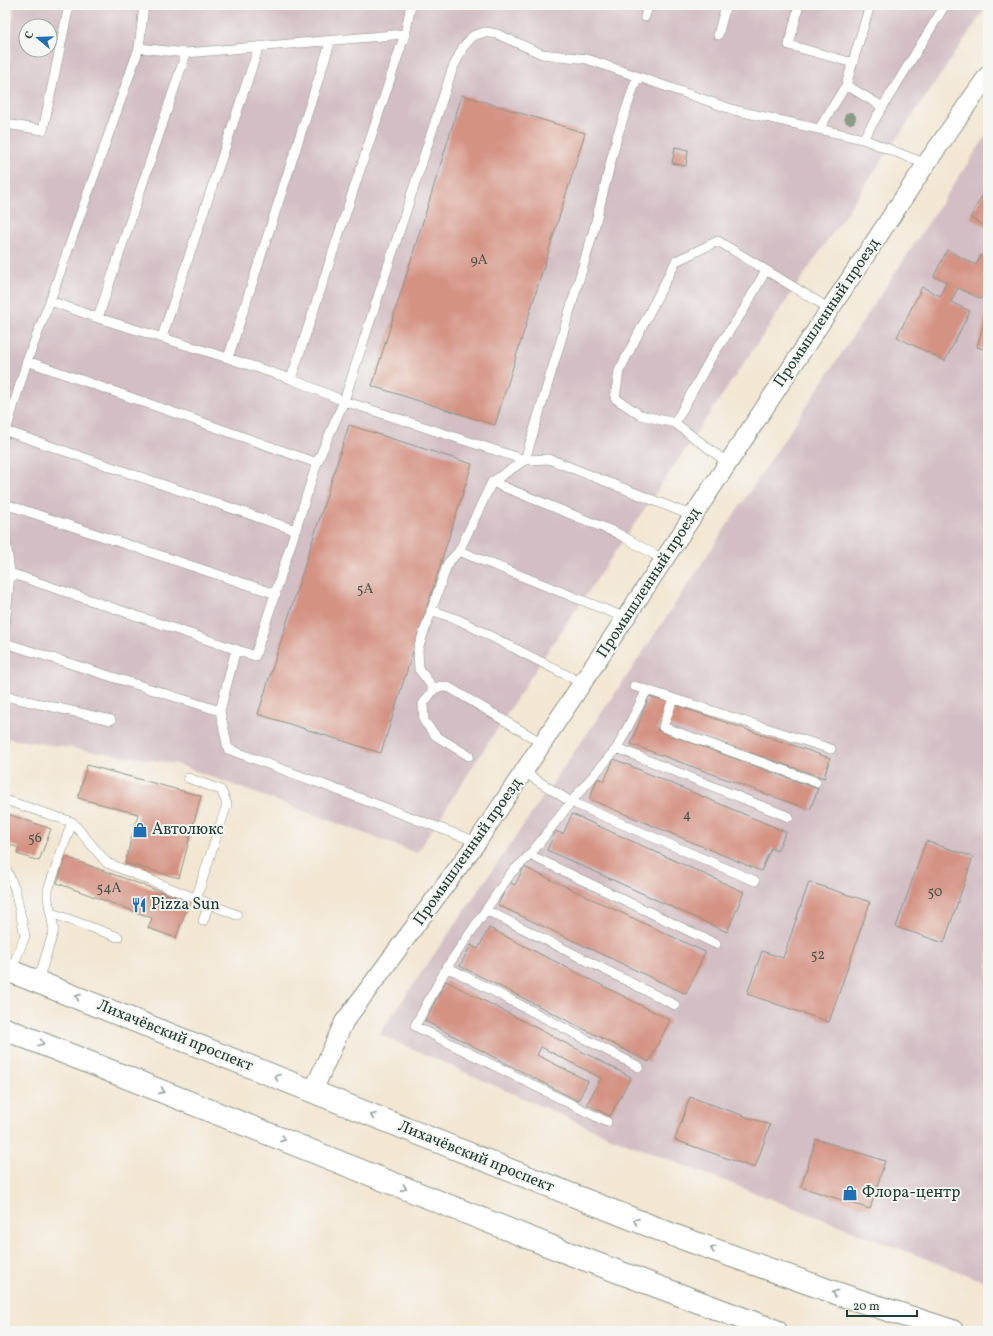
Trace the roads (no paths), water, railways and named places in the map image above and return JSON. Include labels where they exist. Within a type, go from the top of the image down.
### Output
[{"type":"main road","name":"Лихачёвский проспект","points":[[8,970],[673,1235],[836,1293],[952,1331]]},
{"type":"main road","points":[[5,1029],[560,1250],[776,1331]]},
{"type":"street","name":"Промышленный проезд","points":[[313,1091],[344,1022],[477,842],[926,164],[988,75]]},
{"type":"lane","points":[[5,136],[6,124],[43,130],[69,5]]},
{"type":"lane","points":[[144,5],[139,48],[50,301],[27,361],[5,432],[295,530]]},
{"type":"lane","points":[[291,379],[406,34],[412,5]]},
{"type":"lane","points":[[645,17],[648,5]]},
{"type":"lane","points":[[718,35],[726,5]]},
{"type":"lane","points":[[800,5],[789,45],[853,63]]},
{"type":"lane","points":[[819,129],[846,86],[870,5]]},
{"type":"lane","points":[[863,139],[944,6]]},
{"type":"lane","points":[[10,573],[256,656],[317,463],[344,402],[452,70],[463,48],[473,36],[485,32],[497,34],[542,54],[587,60],[734,110],[863,139],[926,164]]},
{"type":"lane","points":[[139,48],[186,53],[406,34]]},
{"type":"lane","points":[[228,358],[331,40]]},
{"type":"lane","points":[[162,337],[259,46]]},
{"type":"lane","points":[[98,318],[186,53]]},
{"type":"lane","points":[[434,689],[419,668],[418,649],[448,563],[459,550],[492,482],[525,460],[593,233],[617,137],[637,77]]},
{"type":"lane","points":[[846,86],[883,107]]},
{"type":"lane","points":[[728,463],[675,423],[640,415],[616,398],[619,371],[676,261],[718,241],[830,309]]},
{"type":"lane","points":[[675,423],[712,356],[743,311],[766,270]]},
{"type":"lane","points":[[50,301],[98,318],[291,379],[344,402],[525,460],[549,459],[693,516]]},
{"type":"lane","points":[[27,361],[317,463]]},
{"type":"lane","points":[[492,482],[617,533],[664,560]]},
{"type":"lane","points":[[5,504],[276,594]]},
{"type":"lane","points":[[5,533],[10,573],[5,626]]},
{"type":"lane","points":[[459,550],[626,618]]},
{"type":"lane","points":[[431,610],[459,620],[582,683]]},
{"type":"lane","points":[[5,643],[220,711]]},
{"type":"lane","points":[[236,649],[220,711],[228,749],[477,842]]},
{"type":"lane","points":[[469,756],[436,736],[424,721],[423,704],[434,689],[441,686],[450,688],[542,743]]},
{"type":"lane","points":[[634,686],[830,749]]},
{"type":"lane","points":[[607,1122],[415,1026],[447,967],[511,873],[530,856],[570,802],[617,748],[647,690]]},
{"type":"lane","points":[[5,696],[111,720]]},
{"type":"lane","points":[[673,699],[663,728],[816,782]]},
{"type":"lane","points":[[617,748],[789,817]]},
{"type":"lane","points":[[524,772],[570,802],[755,881]]},
{"type":"lane","points":[[188,778],[221,790],[227,804],[196,899]]},
{"type":"lane","points":[[5,800],[72,822],[107,863],[237,915]]},
{"type":"lane","points":[[38,981],[54,930],[48,899],[48,890],[72,822]]},
{"type":"lane","points":[[530,856],[716,944]]},
{"type":"lane","points":[[5,867],[15,889],[25,936],[8,970]]},
{"type":"lane","points":[[202,921],[209,904]]},
{"type":"lane","points":[[486,910],[675,1005]]},
{"type":"lane","points":[[51,913],[118,937]]},
{"type":"lane","points":[[447,967],[639,1067]]},
{"type":"place","name":"Автолюкс","points":[[140,830]]},
{"type":"place","name":"Pizza Sun","points":[[139,905]]},
{"type":"place","name":"Флора-центр","points":[[850,1193]]}]
